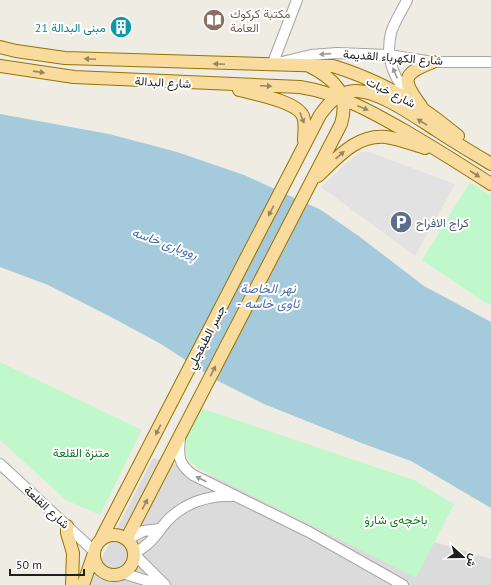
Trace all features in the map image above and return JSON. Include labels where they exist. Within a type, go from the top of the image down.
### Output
[{"type":"main road","name":"شارع البدالة","points":[[0,47],[16,51],[64,58],[272,65]]},
{"type":"main road","points":[[424,110],[410,89],[408,78],[414,70],[433,62]]},
{"type":"main road","name":"شارع خبات","points":[[272,65],[333,66],[348,70],[387,89],[424,110],[491,164]]},
{"type":"main road","name":"شارع البدالة","points":[[0,66],[74,77],[300,88],[337,97]]},
{"type":"main road","points":[[309,66],[321,72],[336,86],[337,97]]},
{"type":"main road","points":[[217,84],[282,102],[298,111],[302,115],[305,129],[303,148]]},
{"type":"main road","points":[[337,97],[353,91],[360,91],[384,99],[491,164]]},
{"type":"main road","points":[[337,97],[373,112],[446,155],[491,184]]},
{"type":"main road","name":"جسر الطبقجلي","points":[[102,538],[320,115],[337,97],[344,110],[341,124],[127,539]]},
{"type":"main road","points":[[310,184],[355,144],[367,138],[381,137],[395,139],[446,155]]},
{"type":"main road","points":[[67,526],[67,533],[73,553],[72,585]]},
{"type":"main road","points":[[83,585],[98,541],[112,534],[122,536],[127,539],[131,543],[134,554],[131,566],[121,574],[112,585]]},
{"type":"main road","points":[[93,553],[98,567],[102,571],[107,574],[121,574]]},
{"type":"street","points":[[272,65],[297,0]]},
{"type":"street","points":[[407,0],[391,32],[389,55],[393,71],[402,87],[424,110]]},
{"type":"street","name":"شارع الكهرباء القديمة","points":[[272,65],[311,55],[363,53],[389,55],[433,62],[491,62]]},
{"type":"street","points":[[181,434],[179,455],[183,466],[193,475],[309,532],[402,585]]},
{"type":"street","name":"شارع القلعة","points":[[0,464],[67,526],[93,553]]},
{"type":"street","points":[[165,585],[134,554],[149,544],[160,529],[173,516],[188,505],[211,497],[236,496]]},
{"type":"street","points":[[127,539],[143,531],[160,529]]},
{"type":"street","points":[[121,574],[161,585]]},
{"type":"shaded area","name":"كراج الافراح","points":[[360,152],[369,152],[455,184],[415,256],[321,187]]},
{"type":"shaded area","points":[[153,458],[491,559],[491,585],[88,585]]},
{"type":"green space","points":[[470,182],[491,196],[491,304],[484,302],[422,260]]},
{"type":"green space","name":"متنزة القلعة","points":[[0,362],[142,430],[101,513],[98,514],[66,500],[0,440]]},
{"type":"green space","name":"باخچەی شارۆ","points":[[201,408],[414,480],[454,504],[416,578],[196,467],[188,458],[186,451],[186,438]]},
{"type":"water","name":"نهر الخاصة - ئاوی خاسە","points":[[0,114],[109,134],[177,152],[244,175],[321,210],[360,237],[424,286],[491,322],[491,508],[411,461],[264,404],[216,380],[161,344],[109,316],[48,285],[0,267]]},
{"type":"place","name":"مكتبة كركوك العامة","points":[[214,20]]},
{"type":"place","name":"مبنى البدالة 21","points":[[121,27]]},
{"type":"place","name":"كراج الافراح","points":[[401,222]]},
{"type":"water label","name":"ڕووباری خاسە","points":[[165,243]]}]
